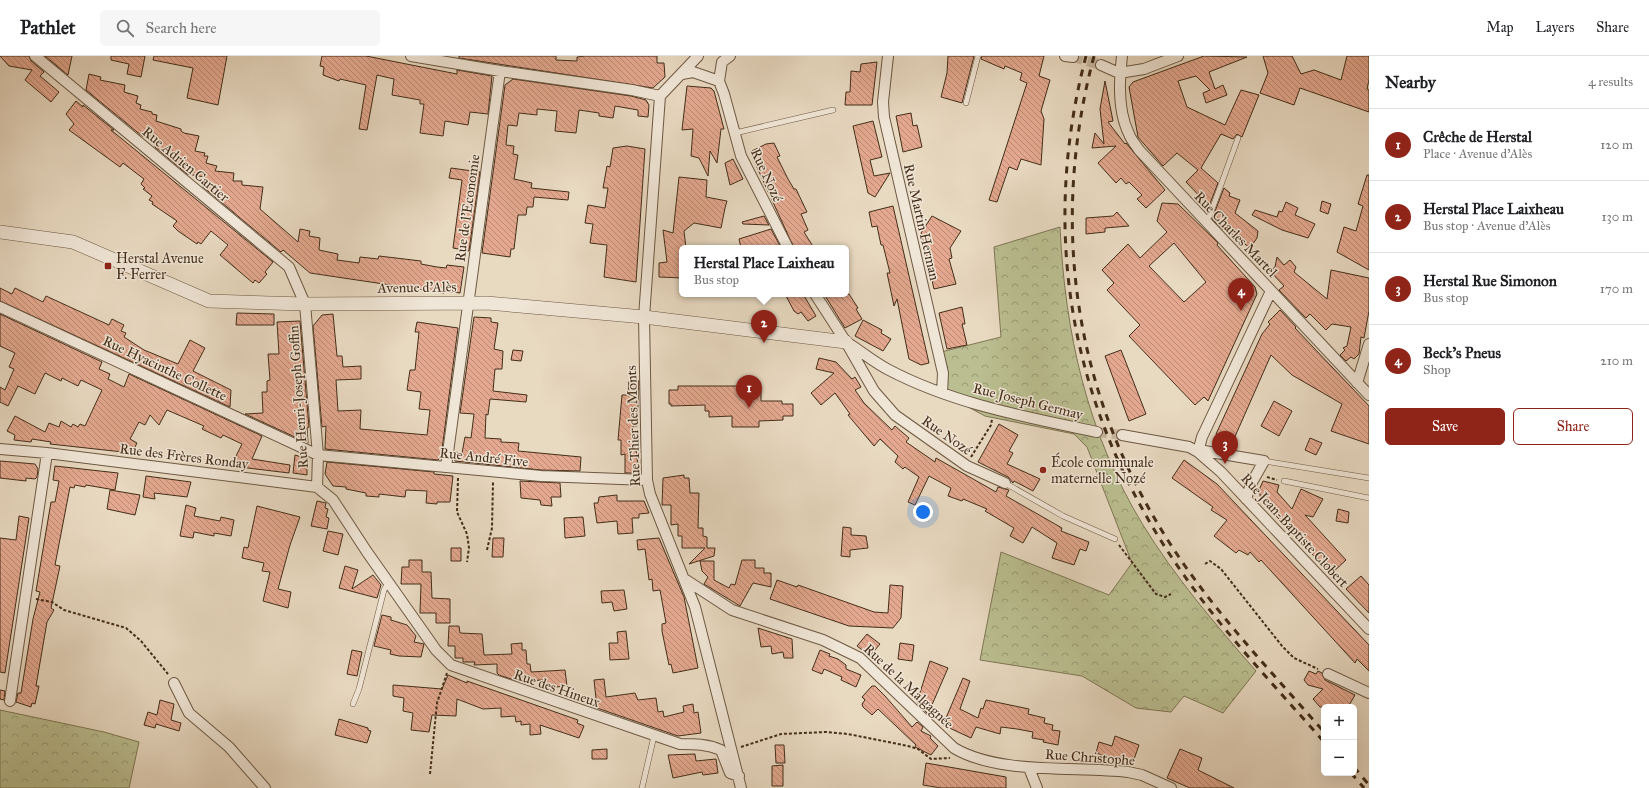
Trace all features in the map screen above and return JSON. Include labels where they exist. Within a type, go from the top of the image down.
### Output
[{"type":"street","name":"Rue Adrien Cartier","points":[[35,56],[289,267],[305,304]]},
{"type":"street","points":[[411,56],[500,71],[632,90],[660,96],[698,56]]},
{"type":"street","name":"Rue Martin Herman","points":[[888,56],[883,102],[884,117],[943,373],[942,393]]},
{"type":"street","name":"Rue Charles Martel","points":[[1122,56],[1120,73],[1124,119],[1129,135],[1155,169],[1369,395]]},
{"type":"street","points":[[1101,65],[1120,73],[1144,69],[1178,56]]},
{"type":"street","points":[[682,74],[692,72],[719,80],[724,57]]},
{"type":"street","name":"Rue de l'Economie","points":[[446,467],[500,71]]},
{"type":"street","name":"Rue Nozé","points":[[719,80],[741,156],[786,245]]},
{"type":"street","name":"Rue Thier des Monts","points":[[660,96],[644,317],[648,480],[650,494],[657,513],[686,580],[695,607],[741,788]]},
{"type":"street","name":"Avenue d'Alès","points":[[0,232],[73,242],[208,301],[305,304],[469,302],[644,317],[846,342]]},
{"type":"street","points":[[1198,452],[1202,437],[1272,291]]},
{"type":"street","name":"Rue Nozé","points":[[817,297],[846,342],[874,391],[895,415],[967,466],[1005,483]]},
{"type":"street","name":"Rue Henri-Joseph Goffin","points":[[305,304],[318,455],[317,487]]},
{"type":"street","name":"Rue Hyacinthe Collette","points":[[0,307],[318,455]]},
{"type":"street","name":"Rue Joseph Germay","points":[[846,342],[889,370],[942,393],[995,410],[1097,432]]},
{"type":"street","points":[[1357,383],[1369,344]]},
{"type":"street","points":[[1122,435],[1189,448],[1198,452],[1204,451],[1264,461],[1246,498]]},
{"type":"street","name":"Rue des Frères Ronday","points":[[0,449],[47,453],[317,487]]},
{"type":"street","name":"Rue Jean-Baptiste Clobert","points":[[1198,452],[1246,498],[1369,629]]},
{"type":"street","points":[[10,701],[47,453]]},
{"type":"street","name":"Rue André Five","points":[[318,455],[494,472],[607,480],[648,480]]},
{"type":"street","name":"Rue des Hineux","points":[[317,487],[333,500],[444,660],[455,667],[654,736],[680,744],[708,744],[721,750],[730,773],[739,776]]},
{"type":"street","name":"Rue de la Malgagnée","points":[[686,580],[732,610],[823,640],[860,658],[954,748],[969,756],[1029,768]]},
{"type":"street","points":[[1328,674],[1369,693]]},
{"type":"street","points":[[174,683],[189,713],[229,747],[266,788]]},
{"type":"street","points":[[1029,768],[1036,788]]},
{"type":"street","name":"Rue Christophe","points":[[1029,768],[1128,772],[1142,775],[1171,788]]},
{"type":"lane","points":[[966,103],[978,56]]},
{"type":"lane","points":[[735,133],[833,110]]},
{"type":"lane","points":[[1205,222],[1210,215],[1238,138]]},
{"type":"lane","points":[[1264,461],[1369,478]]},
{"type":"lane","points":[[1284,481],[1369,498]]},
{"type":"lane","name":"Rue Nozé","points":[[1005,483],[1063,516],[1115,539]]},
{"type":"lane","points":[[353,704],[359,689],[384,590],[389,582]]},
{"type":"lane","points":[[642,788],[654,736]]},
{"type":"path","points":[[967,466],[991,425],[995,410]]},
{"type":"path","points":[[458,469],[457,512],[467,534],[469,548],[468,562]]},
{"type":"path","points":[[487,550],[492,528],[494,472]]},
{"type":"path","points":[[1257,475],[1284,481]]},
{"type":"path","points":[[1115,539],[1156,594],[1165,597],[1170,594]]},
{"type":"path","points":[[1205,564],[1210,561],[1221,569],[1282,646],[1294,658],[1328,674]]},
{"type":"path","points":[[26,597],[52,602],[64,610],[126,628],[141,641],[160,662],[174,683]]},
{"type":"path","points":[[430,774],[437,703],[447,674]]},
{"type":"path","points":[[732,750],[782,734],[826,732],[848,734],[908,746],[918,749],[931,759],[969,756]]},
{"type":"green space","points":[[1060,227],[1067,305],[1074,344],[1082,381],[1093,418],[1107,455],[1143,525],[1168,563],[1196,600],[1256,671],[1223,713],[1184,696],[1171,712],[1136,708],[1082,676],[980,660],[1001,552],[1109,595],[1132,563],[1087,447],[1074,434],[985,416],[942,393],[937,353],[1001,337],[994,247]]},
{"type":"green space","points":[[0,710],[104,732],[139,742],[129,788],[0,788]]},
{"type":"building","points":[[0,56],[29,56],[31,61],[44,72],[40,76],[59,92],[51,102],[25,80],[32,70],[9,66]]},
{"type":"building","points":[[45,56],[72,56],[68,75]]},
{"type":"building","points":[[111,56],[145,56],[141,77],[127,74],[129,64],[111,60]]},
{"type":"building","points":[[154,56],[227,56],[218,105],[187,98],[193,68],[153,60]]},
{"type":"building","points":[[322,56],[366,56],[457,74],[457,70],[492,76],[488,114],[470,112],[468,125],[445,121],[443,136],[420,133],[424,104],[420,104],[420,100],[392,95],[394,79],[377,75],[367,130],[359,129],[366,85],[340,79],[339,81],[323,75],[324,67],[320,66]]},
{"type":"building","points":[[459,56],[556,56],[556,60],[577,61],[577,57],[585,56],[657,56],[657,63],[664,63],[665,77],[653,88],[459,58]]},
{"type":"building","points":[[948,56],[974,56],[962,103],[941,97],[947,73]]},
{"type":"building","points":[[982,56],[1044,56],[1039,76],[1050,80],[1041,111],[1044,119],[1041,165],[1021,159],[1017,170],[1009,167],[997,202],[989,200],[1027,83],[1020,80],[1022,73],[1005,66],[1004,69],[981,59]]},
{"type":"building","points":[[1204,56],[1247,57],[1209,72],[1215,89],[1223,85],[1227,95],[1206,103],[1203,93],[1210,90],[1196,76],[1178,81],[1187,107],[1225,125],[1241,90],[1259,95],[1242,137],[1237,134],[1233,139],[1221,134],[1201,168],[1218,183],[1209,206],[1186,182],[1198,170],[1177,153],[1163,166],[1138,137],[1129,87],[1133,82]]},
{"type":"building","points":[[1263,56],[1292,56],[1301,74],[1314,70],[1341,80],[1347,56],[1369,56],[1369,80],[1367,89],[1369,90],[1369,112],[1300,88],[1294,105],[1260,93],[1268,73]]},
{"type":"building","points":[[877,62],[872,105],[845,105],[846,92],[850,92],[851,71],[860,72],[861,64]]},
{"type":"building","points":[[89,74],[101,77],[100,80],[125,85],[124,92],[138,96],[136,103],[141,105],[140,109],[157,115],[156,121],[181,129],[184,133],[199,136],[195,151],[205,153],[204,156],[208,156],[206,163],[217,166],[215,171],[234,173],[233,181],[242,181],[242,185],[263,187],[260,209],[298,242],[300,229],[310,231],[309,236],[320,238],[319,250],[338,254],[337,260],[359,263],[360,257],[378,259],[379,256],[421,261],[421,264],[437,267],[446,268],[447,265],[464,267],[460,293],[444,291],[444,293],[310,273],[283,250],[281,252],[203,187],[205,177],[187,174],[155,147],[157,139],[142,136],[86,90]]},
{"type":"building","points":[[513,79],[631,96],[646,100],[649,105],[648,117],[638,116],[638,110],[615,106],[613,118],[599,116],[599,113],[579,110],[576,133],[555,131],[557,111],[537,109],[537,115],[519,113],[517,126],[508,125],[506,145],[514,146],[513,154],[518,155],[514,179],[532,183],[531,188],[569,192],[568,200],[534,197],[533,207],[527,207],[526,215],[518,215],[514,249],[511,249],[510,257],[482,253],[505,85]]},
{"type":"building","points":[[1105,81],[1113,121],[1108,122],[1165,190],[1146,208],[1137,199],[1142,195],[1129,182],[1126,184],[1121,178],[1116,183],[1098,163],[1116,146],[1092,148],[1095,133],[1104,144],[1100,109]]},
{"type":"building","points":[[687,86],[711,88],[714,91],[724,129],[721,129],[717,163],[710,151],[708,176],[699,158],[691,156],[693,129],[682,130]]},
{"type":"building","points":[[76,101],[114,130],[111,130],[273,262],[265,272],[267,274],[259,283],[255,280],[253,283],[220,255],[228,245],[211,231],[201,244],[198,242],[197,244],[178,231],[173,226],[177,221],[152,204],[153,202],[149,200],[152,196],[143,189],[145,188],[141,184],[144,179],[123,163],[120,167],[69,130],[74,124],[66,114]]},
{"type":"building","points":[[911,113],[913,126],[917,125],[922,147],[903,152],[896,116]]},
{"type":"building","points":[[873,121],[882,157],[870,160],[874,176],[890,173],[875,197],[868,193],[853,126]]},
{"type":"building","points":[[774,143],[780,156],[777,157],[788,179],[794,189],[796,189],[807,212],[801,214],[808,230],[804,232],[812,245],[793,245],[750,152],[766,144]]},
{"type":"building","points":[[627,146],[645,149],[636,282],[604,277],[607,245],[590,243],[593,224],[585,223],[588,205],[605,208],[608,188],[603,188],[607,166],[610,167],[613,148]]},
{"type":"building","points":[[733,159],[743,179],[730,185],[725,163]]},
{"type":"building","points":[[451,168],[480,172],[469,251],[453,248],[462,180],[449,178]]},
{"type":"building","points":[[1367,175],[1369,175],[1369,270],[1337,252],[1344,227],[1356,231],[1363,206],[1358,204]]},
{"type":"building","points":[[679,177],[707,180],[706,197],[727,201],[721,228],[694,223],[684,231],[686,245],[679,245],[679,278],[659,277],[659,263],[667,262],[663,230],[673,233]]},
{"type":"building","points":[[1224,188],[1230,193],[1229,196],[1240,200],[1235,213],[1258,231],[1257,238],[1250,248],[1224,228],[1223,230],[1212,219]]},
{"type":"building","points":[[1322,201],[1331,204],[1328,214],[1320,211]]},
{"type":"building","points":[[1286,202],[1298,208],[1295,215],[1315,224],[1308,238],[1282,230],[1252,215],[1255,210],[1277,217],[1279,211],[1282,212]]},
{"type":"building","points":[[1162,203],[1178,204],[1218,243],[1217,245],[1255,287],[1257,294],[1208,401],[1204,397],[1195,405],[1129,336],[1140,325],[1107,290],[1114,283],[1102,270],[1128,244],[1140,258],[1167,232],[1157,221]],"holes":[[[1174,243],[1206,282],[1184,302],[1149,266]]]},
{"type":"building","points":[[893,206],[929,363],[921,365],[909,359],[897,299],[894,306],[887,273],[890,273],[883,245],[881,245],[877,226],[872,227],[869,212]]},
{"type":"building","points":[[1117,212],[1129,226],[1105,228],[1105,232],[1086,234],[1086,218],[1113,216]]},
{"type":"building","points":[[764,216],[769,225],[743,224],[742,222]]},
{"type":"building","points":[[932,216],[961,231],[950,248],[952,258],[949,259],[956,284],[934,289],[921,233]]},
{"type":"building","points":[[771,229],[779,245],[740,245],[739,239]]},
{"type":"building","points":[[1277,257],[1284,265],[1290,260],[1296,267],[1294,272],[1327,299],[1331,270],[1369,278],[1369,311],[1364,338],[1361,337],[1359,354],[1354,359],[1351,357],[1346,361],[1340,355],[1345,350],[1343,348],[1347,346],[1351,327],[1332,324],[1326,330],[1310,314],[1306,318],[1279,290],[1284,286],[1270,271],[1275,267]]},
{"type":"building","points":[[0,288],[12,294],[15,288],[43,302],[46,296],[109,325],[112,319],[124,325],[121,331],[126,333],[124,337],[144,350],[178,364],[190,340],[205,348],[193,371],[231,390],[230,407],[0,301]]},
{"type":"building","points":[[849,294],[858,308],[856,309],[862,319],[845,328],[826,297],[849,297]]},
{"type":"building","points":[[787,297],[805,297],[816,316],[808,321],[801,312],[798,314],[794,311]]},
{"type":"building","points":[[962,307],[965,324],[962,324],[967,345],[947,349],[939,313]]},
{"type":"building","points":[[1280,310],[1296,327],[1295,328],[1369,406],[1369,444],[1331,431],[1342,404],[1292,375],[1271,355],[1233,441],[1219,440],[1216,434],[1262,334],[1270,324],[1268,322]]},
{"type":"building","points":[[237,313],[274,314],[274,325],[236,325]]},
{"type":"building","points":[[0,314],[102,362],[99,369],[110,374],[108,379],[124,387],[129,374],[262,436],[252,459],[290,465],[289,473],[231,466],[242,444],[223,435],[221,438],[202,429],[204,426],[167,410],[159,425],[150,415],[145,425],[139,422],[130,439],[137,443],[132,453],[50,444],[51,442],[32,439],[31,442],[14,440],[15,435],[7,431],[15,416],[45,432],[49,423],[59,427],[61,421],[71,427],[73,424],[78,427],[80,424],[85,426],[102,390],[81,380],[78,386],[62,378],[61,381],[45,373],[35,394],[18,386],[8,406],[0,402],[0,387],[5,390],[14,369],[9,367],[15,353],[0,346]]},
{"type":"building","points":[[333,314],[337,356],[342,356],[343,367],[361,366],[361,379],[336,380],[338,411],[361,410],[360,429],[427,435],[430,410],[419,409],[421,392],[407,390],[410,370],[415,370],[419,332],[415,332],[417,322],[458,328],[441,457],[438,460],[325,449],[326,426],[322,427],[313,326],[322,315]]},
{"type":"building","points":[[474,317],[491,318],[491,322],[498,323],[494,349],[503,351],[502,369],[495,369],[493,391],[527,395],[526,402],[490,399],[488,415],[486,414],[485,438],[501,439],[501,442],[519,443],[518,451],[581,457],[580,471],[541,470],[454,460],[455,452],[462,453],[465,437],[471,438],[474,414],[460,413]]},
{"type":"building","points":[[863,320],[882,330],[881,333],[891,339],[883,351],[855,336]]},
{"type":"building","points":[[300,321],[309,427],[307,428],[308,443],[245,414],[263,413],[262,392],[267,392],[267,381],[270,380],[268,354],[279,354],[277,322]]},
{"type":"building","points":[[513,350],[523,351],[521,361],[511,360]]},
{"type":"building","points":[[1121,350],[1146,414],[1129,421],[1105,356]]},
{"type":"building","points":[[819,358],[836,362],[852,379],[855,377],[861,387],[855,390],[864,403],[892,430],[895,426],[909,438],[906,442],[935,462],[936,458],[996,492],[998,487],[1009,490],[1006,496],[1062,528],[1061,531],[1089,542],[1086,551],[1080,549],[1074,565],[1052,558],[1057,543],[1032,527],[1023,543],[1010,536],[1014,528],[985,511],[987,509],[963,499],[962,501],[948,496],[951,488],[929,476],[915,505],[908,502],[919,477],[905,467],[903,469],[895,462],[898,456],[880,439],[874,446],[848,415],[850,414],[835,393],[821,405],[811,393],[834,373],[816,369]]},
{"type":"building","points":[[629,381],[639,381],[637,426],[633,426],[639,473],[625,473],[625,454],[621,455],[621,440],[618,440],[622,395],[628,395]]},
{"type":"building","points":[[678,386],[751,386],[751,391],[761,391],[761,401],[782,401],[782,404],[793,404],[793,416],[783,416],[783,420],[759,421],[759,427],[732,427],[732,416],[709,417],[709,411],[705,411],[705,405],[671,406],[671,404],[669,404],[669,390],[678,390]]},
{"type":"building","points":[[1274,401],[1292,411],[1279,436],[1261,426]]},
{"type":"building","points":[[999,424],[1018,435],[1009,451],[1013,453],[1007,464],[1040,479],[1033,491],[1014,481],[1013,483],[1008,477],[978,462]]},
{"type":"building","points":[[1310,438],[1322,443],[1316,455],[1305,450]]},
{"type":"building","points":[[295,455],[307,459],[307,475],[293,473]]},
{"type":"building","points":[[1184,460],[1217,484],[1369,645],[1369,671],[1357,659],[1355,663],[1261,560],[1259,562],[1250,552],[1248,555],[1239,550],[1236,553],[1214,536],[1227,520],[1211,510],[1213,507],[1172,478]]},
{"type":"building","points":[[0,461],[35,464],[38,469],[37,477],[35,479],[26,478],[26,481],[0,478]]},
{"type":"building","points":[[327,462],[434,472],[434,474],[453,476],[450,502],[437,502],[437,504],[426,503],[427,491],[406,490],[405,497],[379,494],[379,497],[366,496],[366,493],[346,489],[346,487],[333,486],[325,474]]},
{"type":"building","points":[[55,466],[118,473],[115,490],[86,485],[85,487],[75,485],[74,488],[70,487],[55,565],[60,566],[51,608],[54,610],[47,622],[36,686],[39,686],[35,704],[32,703],[31,707],[16,702],[18,693],[21,693],[33,619],[40,592],[36,591],[51,502],[55,502],[59,481],[53,480]]},
{"type":"building","points":[[684,475],[684,478],[689,478],[690,493],[699,493],[698,528],[703,528],[703,536],[707,537],[707,548],[715,548],[714,556],[689,564],[705,548],[682,548],[682,536],[678,536],[678,524],[671,525],[671,505],[662,505],[663,478]]},
{"type":"building","points":[[146,476],[191,482],[187,497],[154,493],[155,499],[143,497]]},
{"type":"building","points":[[520,481],[560,483],[561,497],[551,497],[552,506],[541,505],[540,500],[521,498]]},
{"type":"building","points":[[1263,481],[1279,485],[1277,492],[1292,509],[1301,489],[1323,499],[1313,517],[1305,515],[1346,560],[1331,574],[1261,500],[1259,490]]},
{"type":"building","points":[[110,490],[140,495],[135,515],[107,509]]},
{"type":"building","points":[[617,495],[617,501],[644,501],[649,513],[639,514],[639,518],[632,518],[633,533],[618,534],[617,521],[597,523],[594,503],[598,503],[599,497]]},
{"type":"building","points":[[317,501],[326,503],[325,508],[328,509],[326,517],[329,518],[327,529],[311,526]]},
{"type":"building","points":[[186,505],[196,508],[194,516],[220,521],[221,517],[234,520],[231,536],[214,533],[214,536],[194,532],[193,538],[180,536]]},
{"type":"building","points":[[257,506],[300,517],[290,545],[278,589],[291,592],[288,608],[263,601],[270,572],[262,571],[264,563],[242,558],[244,547],[248,548]]},
{"type":"building","points":[[1338,509],[1349,512],[1348,523],[1336,521]]},
{"type":"building","points":[[19,516],[29,518],[5,673],[0,672],[0,538],[16,540]]},
{"type":"building","points":[[583,517],[585,536],[565,538],[564,518]]},
{"type":"building","points":[[843,527],[851,528],[851,535],[866,536],[868,548],[850,550],[850,557],[841,556]]},
{"type":"building","points":[[328,531],[343,534],[338,555],[323,551]]},
{"type":"building","points":[[493,538],[504,538],[503,557],[492,557]]},
{"type":"building","points":[[659,538],[684,597],[698,668],[673,673],[671,664],[669,665],[662,631],[662,624],[666,623],[660,590],[653,591],[652,579],[649,580],[645,549],[638,550],[637,540]]},
{"type":"building","points":[[451,548],[461,548],[461,561],[451,561]]},
{"type":"building","points":[[409,560],[422,560],[422,572],[431,572],[432,598],[450,599],[450,623],[436,623],[436,613],[420,613],[421,584],[401,584],[402,567],[409,567]]},
{"type":"building","points":[[742,560],[755,560],[755,568],[764,568],[764,573],[771,573],[771,587],[753,583],[740,606],[704,584],[708,577],[702,571],[700,561],[714,561],[714,580],[729,588],[731,584],[735,585]]},
{"type":"building","points":[[345,566],[358,570],[352,589],[373,575],[381,585],[377,598],[339,588]]},
{"type":"building","points":[[1361,576],[1369,585],[1369,613],[1346,589]]},
{"type":"building","points":[[777,580],[797,587],[798,585],[874,612],[888,613],[890,585],[903,586],[901,618],[893,628],[849,626],[770,599]]},
{"type":"building","points":[[624,590],[627,609],[614,611],[612,602],[602,603],[601,591]]},
{"type":"building","points":[[382,615],[391,617],[391,620],[407,625],[416,636],[414,642],[424,644],[421,657],[390,654],[391,650],[374,646]]},
{"type":"building","points":[[449,626],[459,626],[460,633],[482,634],[484,655],[512,654],[511,644],[522,643],[522,650],[526,650],[527,664],[530,664],[531,672],[565,670],[567,686],[545,688],[545,680],[517,681],[499,675],[497,673],[497,664],[474,665],[475,662],[463,662],[463,658],[455,658],[455,646],[448,646]]},
{"type":"building","points":[[758,628],[792,639],[793,658],[784,658],[783,652],[772,654],[771,646],[761,647]]},
{"type":"building","points":[[626,631],[629,659],[610,660],[609,643],[618,643],[617,632]]},
{"type":"building","points":[[867,634],[880,644],[870,656],[857,646]]},
{"type":"building","points":[[900,643],[914,645],[912,661],[898,659]]},
{"type":"building","points":[[352,650],[362,652],[357,676],[347,674]]},
{"type":"building","points":[[820,650],[830,654],[829,656],[838,659],[846,665],[846,669],[861,675],[856,687],[841,680],[842,677],[824,669],[822,674],[812,670]]},
{"type":"building","points":[[930,661],[948,668],[928,714],[917,702]]},
{"type":"building","points":[[1309,671],[1316,674],[1318,671],[1322,673],[1325,680],[1355,695],[1350,704],[1321,704],[1320,707],[1313,699],[1323,689],[1308,685],[1304,680]]},
{"type":"building","points":[[448,675],[467,683],[467,681],[578,720],[577,723],[584,726],[579,738],[540,725],[541,734],[530,735],[530,724],[521,725],[521,721],[516,722],[515,716],[501,717],[501,708],[483,709],[457,699],[456,716],[432,715],[429,732],[411,730],[413,713],[403,711],[404,698],[393,696],[393,685],[442,689]]},
{"type":"building","points":[[963,678],[970,681],[960,709],[978,718],[981,708],[983,709],[986,700],[1029,709],[1028,714],[1045,718],[1044,723],[1053,725],[1052,730],[1060,731],[1058,745],[1032,738],[1033,732],[1017,729],[1001,727],[1000,734],[976,727],[971,738],[943,725]]},
{"type":"building","points":[[604,679],[606,697],[635,693],[638,700],[656,698],[658,712],[663,711],[664,717],[684,712],[683,706],[693,704],[694,713],[698,712],[701,733],[678,736],[597,708],[594,680]]},
{"type":"building","points":[[872,686],[875,686],[885,696],[912,727],[917,722],[923,727],[921,731],[931,736],[930,738],[938,746],[931,755],[915,747],[916,745],[878,709],[872,715],[863,707],[862,704],[865,700],[862,697]]},
{"type":"building","points":[[0,690],[5,691],[4,700],[0,699]]},
{"type":"building","points":[[160,700],[174,704],[171,720],[181,723],[179,731],[156,724],[155,728],[144,725],[148,712],[157,715]]},
{"type":"building","points":[[339,719],[368,728],[368,730],[371,731],[367,743],[335,735]]},
{"type":"building","points":[[1115,736],[1139,745],[1132,765],[1096,753],[1099,742],[1112,746]]},
{"type":"building","points":[[775,745],[784,745],[785,763],[776,763]]},
{"type":"building","points":[[607,749],[607,759],[592,759],[592,750]]},
{"type":"building","points":[[1180,749],[1202,758],[1198,770],[1234,788],[1190,788],[1167,778]]},
{"type":"building","points":[[695,754],[696,761],[716,759],[718,773],[703,775],[702,772],[673,778],[668,755]]},
{"type":"building","points":[[926,763],[1006,777],[1006,788],[941,788],[923,785]]},
{"type":"building","points":[[783,765],[783,786],[772,786],[772,766]]},
{"type":"tunnel","points":[[1073,57],[1101,65]]},
{"type":"tunnel","points":[[1097,432],[1122,435]]},
{"type":"railway","points":[[1086,56],[1072,124],[1065,192],[1066,258],[1075,324],[1091,388],[1114,451],[1144,512],[1181,571],[1214,616],[1322,740]]},
{"type":"railway","points":[[1094,56],[1080,119],[1073,182],[1073,245],[1079,307],[1092,368],[1111,427],[1137,486],[1169,542],[1186,567],[1243,640],[1321,729]]},
{"type":"railway","points":[[1357,771],[1369,785]]},
{"type":"railway","points":[[1354,776],[1364,788]]},
{"type":"place","name":"Herstal Avenue F. Ferrer","points":[[108,266]]},
{"type":"place","name":"Beck's Pneus","points":[[1241,311]]},
{"type":"place","name":"Herstal Place Laixheau","points":[[764,343]]},
{"type":"place","name":"Crêche de Herstal","points":[[749,408]]},
{"type":"place","name":"Herstal Rue Simonon","points":[[1225,464]]},
{"type":"place","name":"École communale maternelle Nozé","points":[[1043,470]]}]
